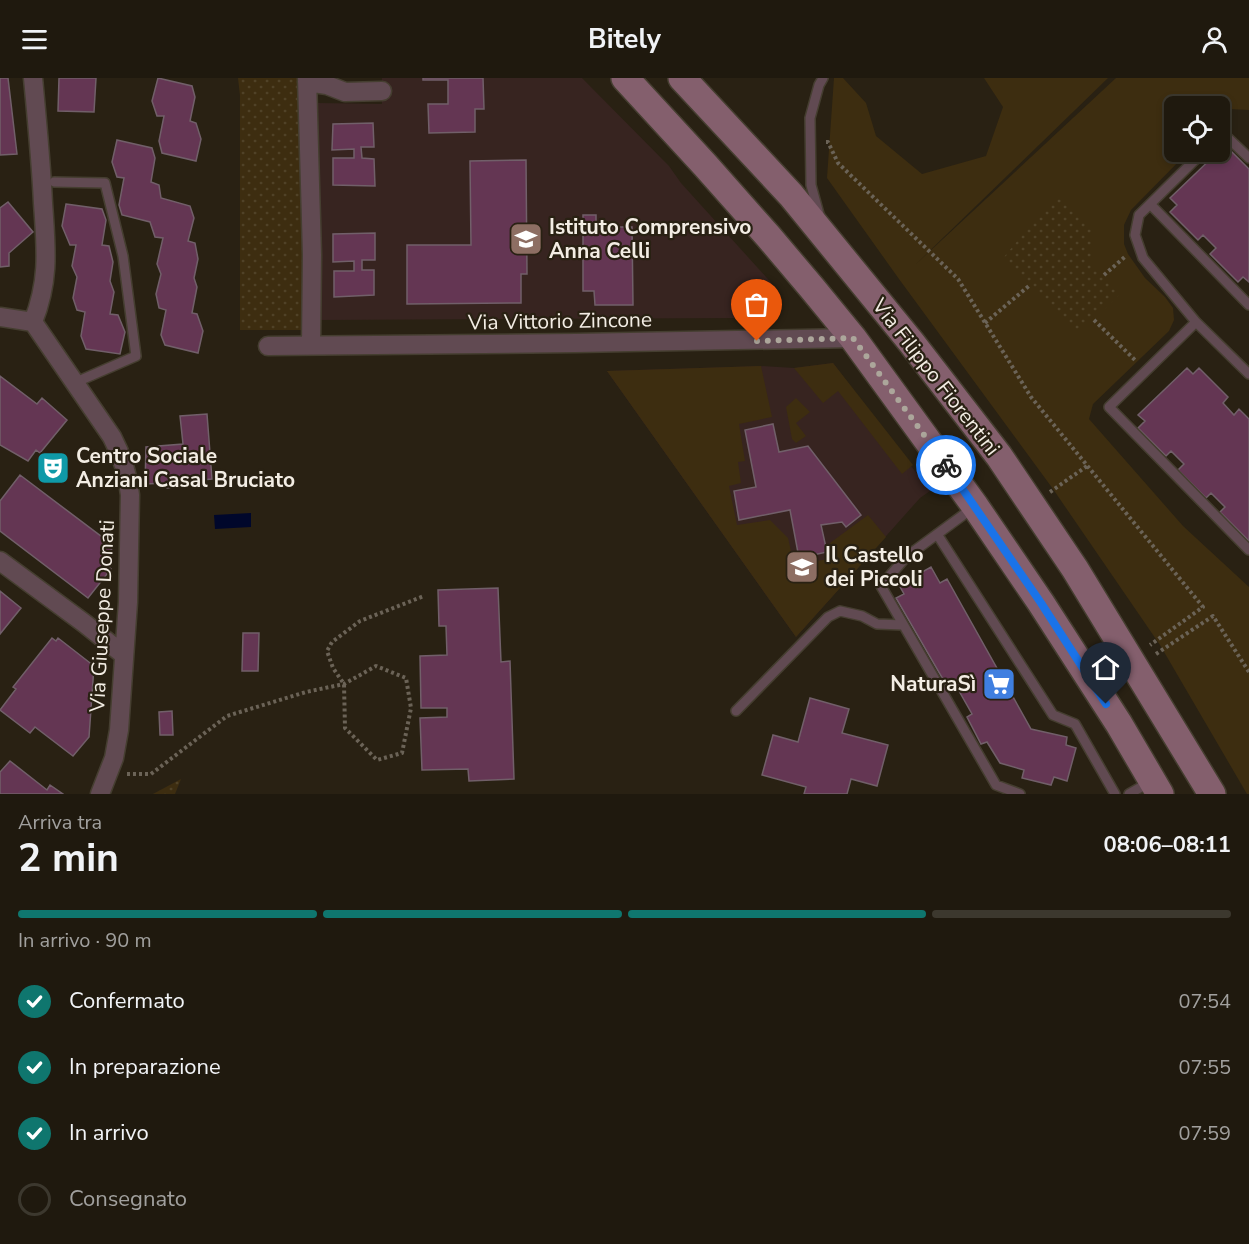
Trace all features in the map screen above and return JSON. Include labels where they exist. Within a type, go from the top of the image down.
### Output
[{"type":"main road","name":"Via Filippo Fiorentini","points":[[625,78],[768,236],[853,338],[975,506],[1119,724],[1156,787]]},
{"type":"main road","name":"Via Filippo Fiorentini","points":[[682,78],[791,195],[911,342],[999,456],[1076,569],[1212,794]]},
{"type":"street","points":[[0,317],[33,322],[44,289],[46,260],[42,179],[33,78]]},
{"type":"street","points":[[311,345],[312,255],[307,80],[345,92],[382,91]]},
{"type":"street","name":"Via Giuseppe Donati","points":[[33,322],[112,437],[127,472],[130,495],[128,603],[118,740],[100,794]]},
{"type":"street","name":"Via Vittorio Zincone","points":[[268,346],[853,338]]},
{"type":"street","points":[[0,561],[124,655]]},
{"type":"lane","points":[[823,78],[810,118],[810,141],[811,185],[825,237]]},
{"type":"lane","points":[[1230,140],[1249,158]]},
{"type":"lane","points":[[1193,162],[1139,215],[1135,235],[1143,258],[1196,322],[1249,374]]},
{"type":"lane","points":[[54,182],[105,183],[123,256],[136,356],[74,383]]},
{"type":"lane","points":[[1150,204],[1249,304]]},
{"type":"lane","points":[[1196,322],[1109,407],[1249,550]]},
{"type":"lane","points":[[975,506],[906,557],[881,586],[996,785],[1020,794]]},
{"type":"lane","points":[[937,534],[1053,715],[1075,724],[1115,794]]},
{"type":"lane","points":[[736,711],[828,617],[840,611],[862,616],[878,624],[903,625]]},
{"type":"lane","points":[[1129,794],[1156,787]]},
{"type":"path","points":[[810,141],[828,142],[838,163],[958,279],[1030,397],[1203,607],[1150,645]]},
{"type":"path","points":[[1104,275],[1138,245]]},
{"type":"path","points":[[985,323],[1030,285]]},
{"type":"path","points":[[1094,320],[1146,371]]},
{"type":"path","points":[[1049,492],[1087,466]]},
{"type":"path","points":[[108,774],[151,774],[227,716],[306,692],[344,684],[376,666],[406,678],[411,708],[402,753],[377,760],[345,728],[344,684],[333,668],[327,651],[332,642],[360,621],[424,596]]},
{"type":"path","points":[[1156,654],[1213,616],[1249,672]]},
{"type":"shaded area","points":[[238,78],[300,78],[306,260],[303,330],[240,330],[240,95]]},
{"type":"shaded area","name":"Istituto Comprensivo Anna Celli","points":[[382,78],[582,78],[669,166],[681,183],[776,288],[778,295],[740,318],[320,320],[318,103],[382,104]]},
{"type":"shaded area","points":[[834,78],[843,78],[866,103],[876,136],[922,174],[986,156],[1003,107],[984,78],[1108,78],[915,265],[1116,78],[1249,78],[1249,110],[1230,109],[1230,96],[1164,96],[1164,162],[1178,162],[1131,210],[1124,225],[1124,244],[1128,254],[1145,278],[1173,308],[1174,320],[1169,331],[1093,404],[1089,419],[1183,526],[1249,587],[1249,794],[1160,645],[1053,489],[827,178]]},
{"type":"shaded area","points":[[1056,195],[1092,231],[1091,262],[1121,293],[1077,336],[1004,257]]},
{"type":"shaded area","name":"Il Castello dei Piccoli","points":[[833,363],[930,491],[920,498],[796,637],[607,371],[761,366],[794,368]]},
{"type":"shaded area","points":[[833,363],[913,465],[902,474],[838,391],[823,403],[794,368]]},
{"type":"shaded area","points":[[761,366],[772,417],[739,424],[745,461],[738,462],[741,483],[729,486],[737,525],[770,520],[788,538],[794,565],[834,558],[830,543],[868,515],[886,537],[796,637],[607,371]]},
{"type":"shaded area","points":[[796,398],[810,412],[796,423],[806,436],[796,443],[792,439],[786,407]]},
{"type":"shaded area","points":[[181,779],[175,794],[153,794]]},
{"type":"water","points":[[251,513],[251,527],[215,529],[214,515]]},
{"type":"building","points":[[0,78],[8,78],[17,154],[0,155]]},
{"type":"building","points":[[59,78],[96,78],[94,112],[58,111]]},
{"type":"building","points":[[158,78],[192,86],[195,97],[190,121],[196,123],[201,139],[196,161],[162,153],[159,141],[164,116],[157,116],[152,101]]},
{"type":"building","points":[[423,78],[483,78],[484,109],[475,109],[475,132],[429,133],[428,104],[448,104],[448,80],[423,80]]},
{"type":"building","points":[[373,123],[374,147],[361,147],[362,158],[374,159],[375,186],[333,185],[333,158],[354,158],[354,149],[332,150],[333,124]]},
{"type":"building","points":[[117,140],[152,148],[155,158],[151,182],[159,185],[161,198],[190,206],[194,218],[188,241],[195,243],[198,259],[194,278],[197,287],[192,313],[197,314],[203,331],[198,353],[165,345],[161,335],[166,310],[159,308],[156,294],[161,274],[157,264],[163,238],[155,237],[150,222],[122,215],[119,205],[124,178],[117,177],[112,162]]},
{"type":"building","points":[[1230,152],[1249,169],[1249,282],[1243,277],[1238,282],[1210,254],[1216,248],[1203,235],[1198,240],[1170,212],[1177,205],[1170,198],[1208,162],[1230,162]]},
{"type":"building","points":[[526,160],[527,274],[521,274],[521,303],[407,304],[407,245],[471,245],[470,161]]},
{"type":"building","points":[[8,202],[33,232],[9,253],[9,266],[0,267],[0,208]]},
{"type":"building","points":[[66,204],[102,209],[106,220],[102,245],[109,246],[113,262],[110,281],[114,292],[110,314],[118,315],[125,332],[120,354],[86,349],[81,336],[85,312],[77,310],[73,298],[77,277],[72,266],[76,245],[70,245],[62,226]]},
{"type":"building","points":[[583,215],[596,215],[596,227],[632,227],[633,305],[595,305],[594,291],[583,291]]},
{"type":"building","points":[[375,233],[375,260],[362,260],[362,270],[374,270],[374,295],[334,297],[334,271],[354,271],[354,261],[333,262],[333,234]]},
{"type":"building","points":[[1187,368],[1193,374],[1199,368],[1228,397],[1223,403],[1234,415],[1239,409],[1249,419],[1249,541],[1220,512],[1225,507],[1211,493],[1206,498],[1178,470],[1184,464],[1171,451],[1166,456],[1138,428],[1145,421],[1138,415]]},
{"type":"building","points":[[0,376],[37,404],[42,398],[67,420],[40,453],[36,450],[28,461],[0,445]]},
{"type":"building","points":[[207,414],[212,479],[201,480],[202,485],[167,488],[167,483],[145,484],[146,447],[183,444],[180,416]]},
{"type":"building","points":[[773,424],[779,452],[808,446],[861,515],[846,527],[842,522],[821,525],[827,552],[799,558],[790,510],[739,520],[734,491],[756,487],[745,430]]},
{"type":"building","points":[[20,475],[114,546],[102,562],[111,569],[88,598],[0,531],[0,501]]},
{"type":"building","points":[[931,567],[940,583],[947,579],[1031,729],[1067,737],[1066,745],[1076,748],[1067,781],[1054,777],[1051,785],[1022,778],[1024,770],[1000,763],[987,742],[981,744],[967,717],[972,714],[955,684],[948,688],[896,598],[904,594],[899,585]]},
{"type":"building","points":[[498,588],[501,662],[510,661],[514,779],[469,781],[468,769],[422,770],[420,718],[447,717],[447,708],[421,708],[420,656],[447,655],[446,626],[439,626],[438,590]]},
{"type":"building","points":[[0,591],[21,608],[0,634]]},
{"type":"building","points":[[243,633],[259,633],[258,671],[242,671]]},
{"type":"building","points":[[52,638],[56,641],[58,638],[94,666],[89,737],[73,756],[35,727],[30,733],[0,710],[16,689],[13,687]]},
{"type":"building","points":[[810,698],[849,709],[842,733],[888,745],[877,786],[851,779],[847,794],[804,794],[806,787],[762,775],[773,735],[798,742]]},
{"type":"building","points":[[172,711],[173,735],[160,735],[159,712]]},
{"type":"building","points":[[10,761],[47,790],[50,785],[63,794],[0,794],[0,772]]},
{"type":"way so far","points":[[757,341],[853,338],[946,465]]},
{"type":"place","name":"Istituto Comprensivo Anna Celli","points":[[526,239]]},
{"type":"place","name":"Centro Sociale Anziani Casal Bruciato","points":[[53,468]]},
{"type":"place","name":"Il Castello dei Piccoli","points":[[802,567]]},
{"type":"place","name":"NaturaSì","points":[[999,684]]},
{"type":"route","points":[[946,465],[1041,603],[1106,704]]}]
